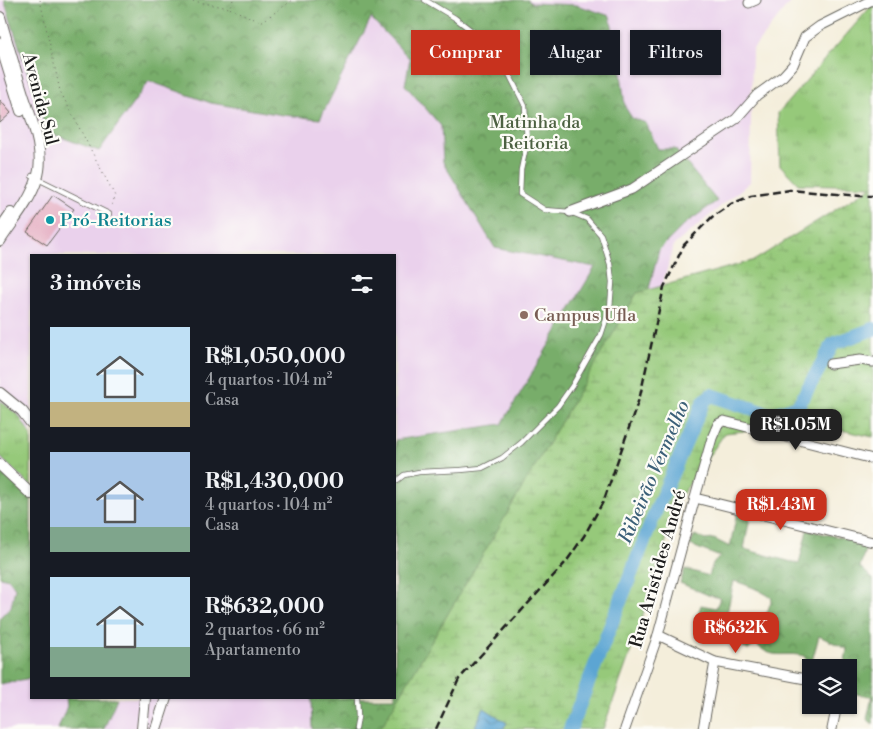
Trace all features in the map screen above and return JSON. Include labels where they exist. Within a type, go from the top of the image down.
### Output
[{"type":"street","points":[[570,212],[632,189],[736,119],[757,95],[783,76],[793,65],[805,37],[820,26],[872,0]]},
{"type":"street","name":"Avenida Sul","points":[[0,17],[35,131],[40,168],[22,208],[0,242]]},
{"type":"street","name":"Avenida Sul","points":[[0,43],[32,142],[35,178],[0,229]]},
{"type":"street","points":[[830,364],[860,360],[873,362]]},
{"type":"street","points":[[0,393],[22,411],[30,422]]},
{"type":"street","name":"Rua Aristides André","points":[[625,729],[658,635],[695,498],[718,424],[724,421],[873,459]]},
{"type":"street","points":[[0,465],[30,493]]},
{"type":"street","points":[[695,498],[873,542]]},
{"type":"street","points":[[658,635],[715,662],[802,678]]},
{"type":"street","points":[[703,729],[715,662]]},
{"type":"street","points":[[142,729],[145,699]]},
{"type":"street","points":[[156,729],[166,699]]},
{"type":"street","points":[[832,729],[835,714]]},
{"type":"lane","points":[[396,481],[404,475],[419,472],[482,468],[502,458],[521,443],[558,406],[572,386],[601,335],[610,308],[612,282],[610,264],[601,235],[587,219],[570,212],[545,210],[520,194],[521,170],[527,142],[526,106],[497,50],[455,18],[425,0]]},
{"type":"lane","points":[[35,178],[109,214]]},
{"type":"lane","points":[[356,699],[358,717],[356,729]]},
{"type":"path","points":[[40,0],[60,91],[115,196],[109,214]]},
{"type":"path","points":[[188,0],[229,8],[261,22],[293,0]]},
{"type":"path","points":[[229,8],[233,0]]},
{"type":"shaded area","name":"Campus Ufla","points":[[0,0],[792,0],[752,50],[750,182],[674,245],[600,497],[599,729],[0,729]]},
{"type":"green space","name":"Matinha da Reitoria","points":[[4,0],[528,0],[531,3],[577,5],[610,16],[613,30],[530,30],[530,75],[620,75],[620,65],[625,107],[632,118],[646,123],[658,149],[675,149],[717,201],[685,224],[659,250],[596,494],[436,729],[312,729],[311,699],[396,699],[396,440],[502,424],[595,267],[495,248],[443,162],[441,126],[405,85],[410,59],[371,18],[320,119],[211,103],[149,81],[99,151],[47,132]]},
{"type":"green space","points":[[873,4],[873,186],[798,184],[780,165],[778,113]]},
{"type":"green space","points":[[873,186],[873,437],[814,424],[725,433],[679,499],[637,634],[603,729],[380,729],[637,293],[755,260]]},
{"type":"green space","points":[[0,400],[19,416],[30,433],[30,485],[0,457]]},
{"type":"green space","points":[[0,468],[30,488],[30,678],[0,684],[0,617],[11,607],[15,588],[9,579],[0,577]]},
{"type":"green space","points":[[737,513],[750,517],[744,549],[799,564],[807,530],[867,543],[860,567],[873,579],[873,724],[867,719],[872,697],[857,694],[857,659],[845,659],[847,649],[819,636],[813,659],[806,659],[804,656],[797,655],[773,654],[756,644],[748,650],[743,647],[744,638],[755,627],[757,615],[767,613],[772,598],[754,588],[734,581],[725,622],[714,630],[697,617],[701,605],[716,608],[720,598],[680,583],[685,569],[709,576],[713,563],[720,557],[690,545],[695,535],[705,540],[714,539],[730,547]]},
{"type":"green space","points":[[66,699],[117,699],[104,729],[58,729],[67,706]]},
{"type":"water","points":[[484,708],[507,723],[503,729],[480,729],[475,726]]},
{"type":"building","points":[[0,100],[11,113],[0,123]]},
{"type":"building","name":"Pró-Reitorias","points":[[53,195],[74,209],[47,245],[27,232]]},
{"type":"waterway","name":"Ribeirão Vermelho","points":[[570,729],[657,508],[704,401],[711,395],[771,415],[798,406],[833,344],[873,329]]},
{"type":"railway","points":[[436,729],[459,679],[566,562],[584,536],[604,500],[640,396],[664,287],[684,245],[712,217],[731,204],[751,196],[790,190],[873,196]]},
{"type":"place","name":"Pró-Reitorias","points":[[50,220]]},
{"type":"place","name":"Campus Ufla","points":[[524,315]]}]
